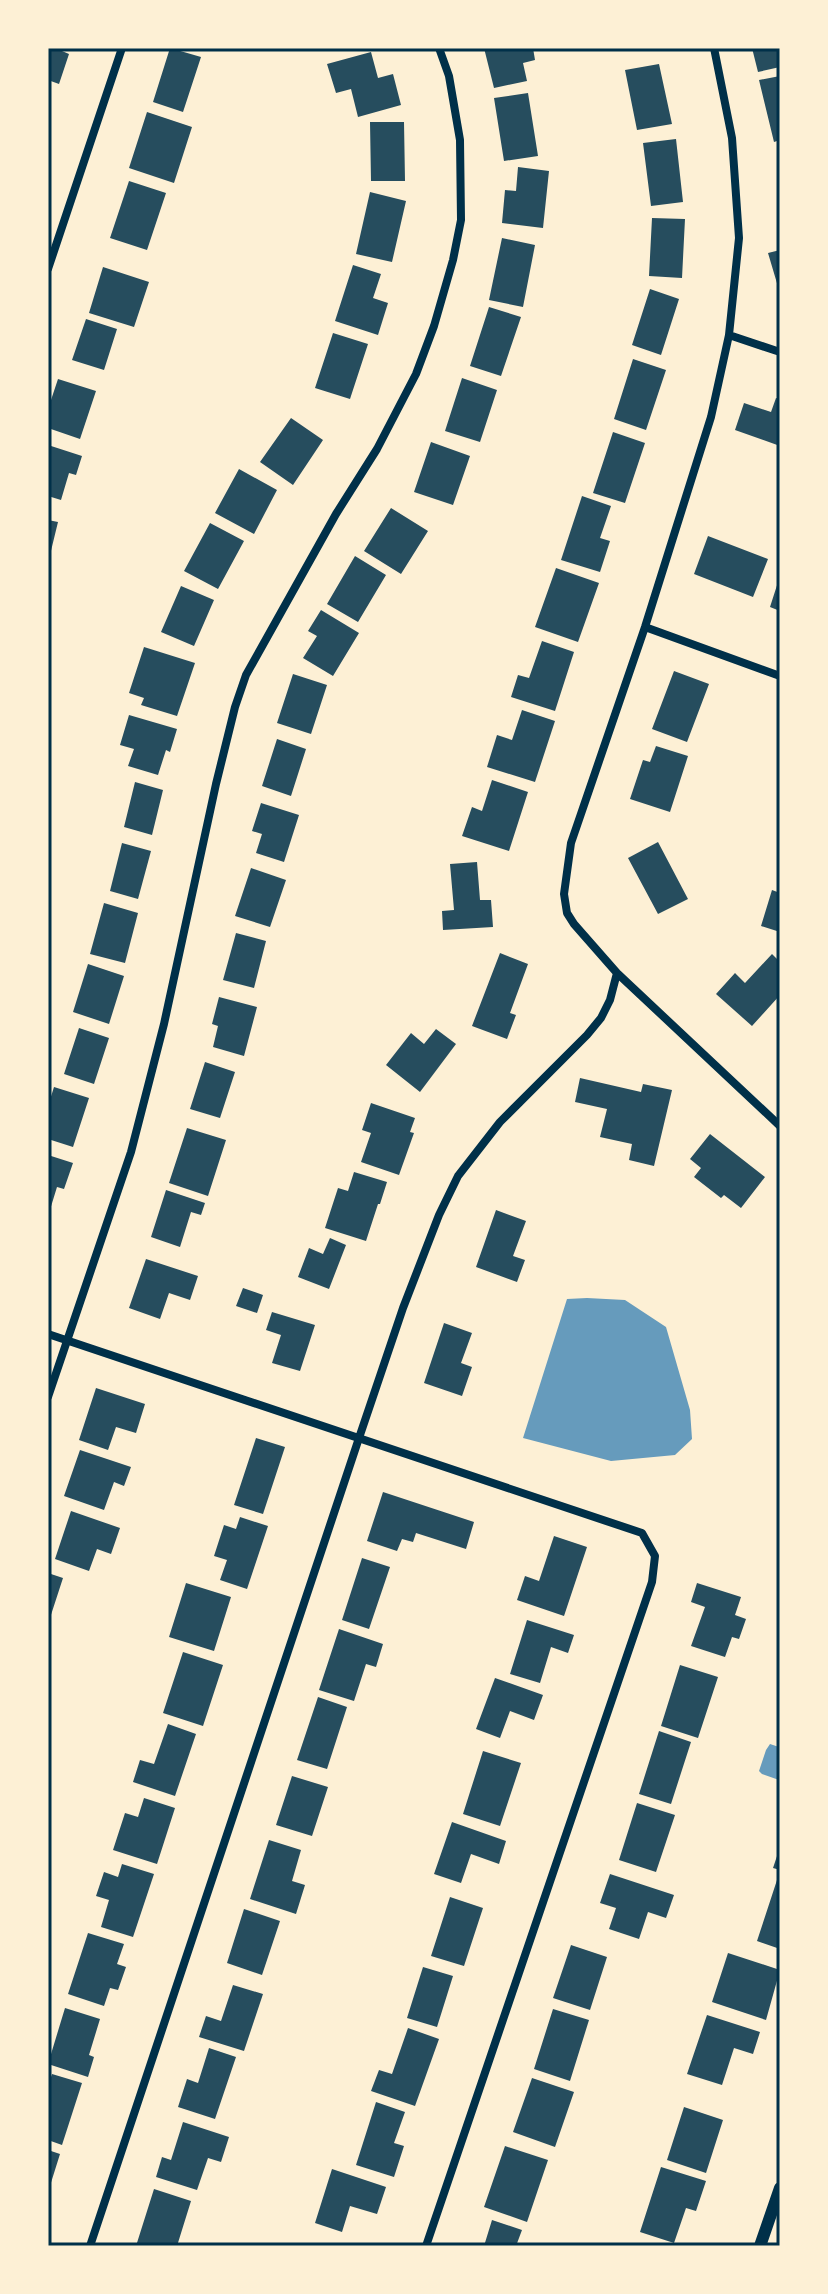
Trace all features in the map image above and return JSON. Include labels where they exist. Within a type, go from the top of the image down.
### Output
[{"type":"street","points":[[48,269],[122,48]]},
{"type":"street","points":[[48,1397],[131,1152],[164,1024],[216,784],[246,675],[336,514],[377,449],[416,374],[434,326],[461,220],[460,140],[449,76],[439,48]]},
{"type":"street","points":[[714,48],[732,138],[739,238],[729,335],[711,417],[645,627],[571,843],[564,894],[567,913],[574,924],[617,973],[780,1126]]},
{"type":"street","points":[[729,335],[780,352]]},
{"type":"street","points":[[645,627],[780,676]]},
{"type":"street","points":[[90,2246],[403,1308],[439,1215],[458,1176],[500,1122],[601,1018],[610,1000],[617,973]]},
{"type":"street","points":[[48,1334],[642,1533],[655,1556],[652,1582],[426,2246]]},
{"type":"street","points":[[760,2246],[780,2188]]},
{"type":"water","points":[[567,1299],[625,1300],[666,1327],[690,1410],[692,1439],[675,1455],[611,1461],[523,1438]]},
{"type":"water","points":[[770,1744],[779,1747],[779,1780],[759,1771]]},
{"type":"building","points":[[48,48],[69,54],[59,84],[48,80]]},
{"type":"building","points":[[170,48],[201,57],[183,112],[153,102]]},
{"type":"building","points":[[484,48],[533,48],[535,60],[523,63],[527,81],[494,88]]},
{"type":"building","points":[[752,48],[780,48],[780,67],[758,72]]},
{"type":"building","points":[[371,52],[378,78],[393,74],[401,105],[358,117],[351,89],[336,93],[327,64]]},
{"type":"building","points":[[659,64],[672,124],[637,130],[625,70]]},
{"type":"building","points":[[780,76],[780,140],[774,142],[759,80]]},
{"type":"building","points":[[528,93],[538,156],[504,161],[494,98]]},
{"type":"building","points":[[147,112],[192,127],[174,183],[129,168]]},
{"type":"building","points":[[370,122],[404,122],[405,181],[371,181]]},
{"type":"building","points":[[676,139],[683,202],[651,206],[643,143]]},
{"type":"building","points":[[518,167],[549,171],[543,228],[502,223],[505,190],[516,191]]},
{"type":"building","points":[[777,179],[780,179],[780,200],[778,200]]},
{"type":"building","points":[[129,181],[166,193],[147,250],[110,238]]},
{"type":"building","points":[[370,192],[406,201],[392,262],[356,254]]},
{"type":"building","points":[[652,218],[685,219],[682,278],[649,276]]},
{"type":"building","points":[[502,238],[535,245],[523,307],[489,300]]},
{"type":"building","points":[[780,250],[780,290],[779,290],[768,253]]},
{"type":"building","points":[[353,265],[381,274],[373,298],[388,303],[378,335],[335,321]]},
{"type":"building","points":[[103,267],[149,282],[134,327],[89,313]]},
{"type":"building","points":[[650,289],[679,299],[661,355],[632,345]]},
{"type":"building","points":[[489,307],[521,317],[501,376],[470,366]]},
{"type":"building","points":[[86,319],[117,329],[104,370],[72,360]]},
{"type":"building","points":[[333,333],[368,344],[350,399],[315,388]]},
{"type":"building","points":[[633,359],[666,370],[646,430],[614,419]]},
{"type":"building","points":[[462,378],[497,390],[480,442],[445,431]]},
{"type":"building","points":[[58,379],[96,391],[80,439],[48,428],[48,409]]},
{"type":"building","points":[[776,398],[780,399],[780,446],[735,430],[744,403],[771,412]]},
{"type":"building","points":[[291,418],[323,440],[293,485],[260,462]]},
{"type":"building","points":[[613,432],[645,443],[625,503],[593,493]]},
{"type":"building","points":[[431,442],[470,456],[453,505],[414,492]]},
{"type":"building","points":[[48,445],[82,456],[76,475],[69,473],[61,500],[48,496]]},
{"type":"building","points":[[239,469],[277,490],[254,534],[215,513]]},
{"type":"building","points":[[582,496],[611,506],[600,538],[610,541],[600,572],[561,560]]},
{"type":"building","points":[[391,508],[428,531],[401,574],[364,551]]},
{"type":"building","points":[[48,520],[58,522],[49,559],[48,559]]},
{"type":"building","points":[[210,523],[244,541],[218,589],[184,571]]},
{"type":"building","points":[[708,536],[768,559],[753,597],[694,574]]},
{"type":"building","points":[[355,556],[386,575],[358,622],[327,604]]},
{"type":"building","points":[[556,568],[599,583],[578,642],[535,627]]},
{"type":"building","points":[[780,579],[780,611],[770,607]]},
{"type":"building","points":[[181,586],[214,600],[194,646],[161,632]]},
{"type":"building","points":[[321,610],[359,633],[333,676],[303,658],[317,636],[308,631]]},
{"type":"building","points":[[542,641],[574,652],[555,711],[511,697],[518,675],[529,678]]},
{"type":"building","points":[[144,647],[195,663],[177,716],[141,705],[144,698],[129,693]]},
{"type":"building","points":[[674,671],[709,684],[687,742],[652,729]]},
{"type":"building","points":[[293,674],[327,685],[311,734],[277,723]]},
{"type":"building","points":[[522,710],[555,721],[535,782],[487,767],[497,735],[512,740]]},
{"type":"building","points":[[129,715],[177,729],[158,775],[128,766],[134,749],[120,745]]},
{"type":"building","points":[[277,739],[306,749],[291,796],[262,786]]},
{"type":"building","points":[[656,746],[688,756],[670,812],[630,799],[643,760],[650,762]]},
{"type":"building","points":[[492,780],[528,792],[509,851],[462,836],[472,807],[482,811]]},
{"type":"building","points":[[135,782],[163,790],[152,835],[124,827]]},
{"type":"building","points":[[261,803],[299,815],[284,862],[256,853],[262,834],[252,831]]},
{"type":"building","points":[[658,842],[688,899],[658,914],[628,858]]},
{"type":"building","points":[[122,843],[151,851],[138,899],[110,891]]},
{"type":"building","points":[[477,862],[480,900],[491,900],[493,927],[443,930],[442,911],[454,910],[450,864]]},
{"type":"building","points":[[251,868],[286,880],[270,927],[235,916]]},
{"type":"building","points":[[772,890],[780,893],[780,932],[761,926]]},
{"type":"building","points":[[104,903],[138,913],[125,963],[90,954]]},
{"type":"building","points":[[236,933],[266,941],[254,988],[223,980]]},
{"type":"building","points":[[500,953],[528,964],[510,1013],[516,1015],[507,1039],[472,1026]]},
{"type":"building","points":[[772,954],[780,962],[780,995],[752,1026],[716,994],[735,973],[745,983]]},
{"type":"building","points":[[88,964],[124,976],[109,1024],[73,1012]]},
{"type":"building","points":[[219,997],[257,1007],[244,1056],[213,1047],[218,1026],[212,1024]]},
{"type":"building","points":[[79,1028],[109,1038],[94,1084],[64,1074]]},
{"type":"building","points":[[436,1029],[456,1044],[420,1092],[386,1065],[411,1033],[424,1044]]},
{"type":"building","points":[[205,1062],[235,1072],[220,1118],[190,1109]]},
{"type":"building","points":[[580,1078],[641,1092],[643,1084],[672,1090],[654,1166],[629,1160],[632,1144],[600,1137],[607,1109],[575,1102]]},
{"type":"building","points":[[54,1087],[89,1098],[73,1147],[48,1139],[48,1106]]},
{"type":"building","points":[[371,1103],[415,1118],[410,1132],[414,1133],[399,1175],[361,1162],[371,1133],[362,1130]]},
{"type":"building","points":[[187,1128],[226,1140],[208,1196],[169,1183]]},
{"type":"building","points":[[710,1134],[765,1177],[741,1208],[724,1195],[721,1198],[694,1177],[701,1168],[690,1159]]},
{"type":"building","points":[[48,1155],[73,1163],[64,1189],[57,1187],[49,1213]]},
{"type":"building","points":[[354,1172],[387,1182],[366,1241],[325,1228],[338,1188],[348,1191]]},
{"type":"building","points":[[166,1190],[205,1203],[201,1215],[191,1212],[180,1247],[151,1237]]},
{"type":"building","points":[[496,1210],[526,1221],[513,1256],[525,1260],[517,1282],[476,1267]]},
{"type":"building","points":[[330,1238],[346,1245],[329,1289],[298,1277],[309,1248],[323,1254]]},
{"type":"building","points":[[146,1259],[198,1276],[190,1300],[169,1293],[160,1319],[129,1308]]},
{"type":"building","points":[[243,1288],[263,1295],[257,1313],[236,1306]]},
{"type":"building","points":[[272,1312],[315,1325],[300,1371],[272,1363],[281,1335],[266,1330]]},
{"type":"building","points":[[444,1323],[472,1333],[461,1363],[472,1367],[462,1396],[424,1383]]},
{"type":"building","points":[[96,1388],[145,1404],[136,1433],[116,1427],[108,1450],[79,1440]]},
{"type":"building","points":[[256,1438],[285,1447],[263,1514],[234,1505]]},
{"type":"building","points":[[80,1450],[131,1467],[124,1486],[114,1482],[104,1510],[64,1496]]},
{"type":"building","points":[[383,1492],[474,1522],[466,1549],[416,1533],[413,1542],[402,1539],[397,1551],[367,1541]]},
{"type":"building","points":[[71,1511],[120,1528],[111,1554],[97,1549],[89,1571],[55,1559]]},
{"type":"building","points":[[240,1517],[268,1526],[247,1589],[220,1580],[227,1560],[214,1556],[224,1525],[236,1529]]},
{"type":"building","points":[[554,1536],[587,1547],[564,1616],[517,1600],[525,1576],[539,1581]]},
{"type":"building","points":[[362,1558],[390,1567],[369,1629],[342,1620]]},
{"type":"building","points":[[48,1573],[63,1578],[49,1621],[48,1621]]},
{"type":"building","points":[[186,1583],[231,1597],[214,1651],[169,1637]]},
{"type":"building","points":[[697,1583],[741,1597],[735,1615],[746,1619],[739,1639],[732,1637],[725,1657],[691,1646],[705,1607],[691,1602]]},
{"type":"building","points":[[527,1620],[574,1635],[568,1653],[551,1647],[540,1683],[510,1674]]},
{"type":"building","points":[[339,1629],[383,1644],[376,1667],[366,1664],[354,1701],[319,1690]]},
{"type":"building","points":[[183,1652],[223,1665],[203,1726],[163,1713]]},
{"type":"building","points":[[680,1665],[718,1677],[698,1738],[661,1726]]},
{"type":"building","points":[[495,1678],[543,1695],[534,1720],[510,1711],[500,1738],[476,1729]]},
{"type":"building","points":[[318,1697],[347,1707],[327,1769],[297,1760]]},
{"type":"building","points":[[168,1724],[196,1734],[175,1796],[133,1782],[140,1760],[154,1764]]},
{"type":"building","points":[[659,1731],[691,1742],[671,1804],[639,1794]]},
{"type":"building","points":[[483,1751],[521,1763],[500,1826],[463,1814]]},
{"type":"building","points":[[292,1776],[328,1787],[312,1836],[276,1825]]},
{"type":"building","points":[[144,1798],[175,1808],[157,1864],[113,1850],[125,1813],[138,1817]]},
{"type":"building","points":[[637,1803],[675,1815],[656,1872],[619,1860]]},
{"type":"building","points":[[452,1822],[506,1841],[499,1864],[471,1854],[461,1883],[434,1874]]},
{"type":"building","points":[[269,1840],[301,1850],[292,1881],[305,1885],[296,1914],[250,1899]]},
{"type":"building","points":[[780,1847],[780,1870],[773,1868]]},
{"type":"building","points":[[122,1864],[154,1874],[133,1937],[101,1927],[109,1900],[96,1896],[104,1872],[118,1877]]},
{"type":"building","points":[[610,1874],[674,1895],[666,1918],[648,1912],[639,1939],[609,1929],[616,1908],[600,1903]]},
{"type":"building","points":[[777,1880],[780,1881],[780,1949],[757,1941]]},
{"type":"building","points":[[450,1897],[483,1908],[464,1966],[431,1956]]},
{"type":"building","points":[[244,1909],[280,1921],[262,1975],[227,1963]]},
{"type":"building","points":[[88,1933],[124,1944],[117,1964],[126,1967],[118,1990],[110,1988],[104,2006],[68,1994]]},
{"type":"building","points":[[571,1945],[607,1957],[590,2010],[553,1998]]},
{"type":"building","points":[[728,1953],[780,1970],[766,2020],[712,2002]]},
{"type":"building","points":[[423,1967],[453,1976],[437,2027],[407,2018]]},
{"type":"building","points":[[233,1985],[263,1994],[244,2051],[199,2037],[206,2016],[221,2021]]},
{"type":"building","points":[[65,2008],[100,2019],[89,2055],[94,2057],[88,2077],[48,2064]]},
{"type":"building","points":[[553,2009],[589,2020],[570,2081],[534,2069]]},
{"type":"building","points":[[707,2015],[760,2032],[753,2054],[734,2048],[722,2085],[687,2074]]},
{"type":"building","points":[[408,2028],[439,2039],[415,2106],[371,2091],[379,2070],[392,2074]]},
{"type":"building","points":[[209,2048],[236,2057],[215,2119],[178,2107],[187,2079],[198,2083]]},
{"type":"building","points":[[52,2074],[82,2083],[62,2145],[48,2140],[48,2086]]},
{"type":"building","points":[[532,2078],[574,2092],[555,2147],[513,2132]]},
{"type":"building","points":[[376,2102],[405,2112],[394,2143],[404,2146],[394,2177],[356,2165]]},
{"type":"building","points":[[684,2107],[723,2120],[706,2173],[667,2160]]},
{"type":"building","points":[[183,2122],[229,2137],[221,2162],[208,2158],[197,2190],[156,2177],[162,2157],[171,2160]]},
{"type":"building","points":[[505,2146],[548,2160],[527,2222],[484,2207]]},
{"type":"building","points":[[48,2150],[60,2154],[49,2189],[48,2189]]},
{"type":"building","points":[[661,2167],[706,2181],[696,2211],[686,2208],[674,2243],[640,2232]]},
{"type":"building","points":[[332,2169],[386,2187],[377,2214],[350,2206],[342,2232],[315,2223]]},
{"type":"building","points":[[154,2189],[191,2201],[177,2246],[136,2246]]},
{"type":"building","points":[[492,2220],[522,2230],[516,2246],[484,2246]]}]
